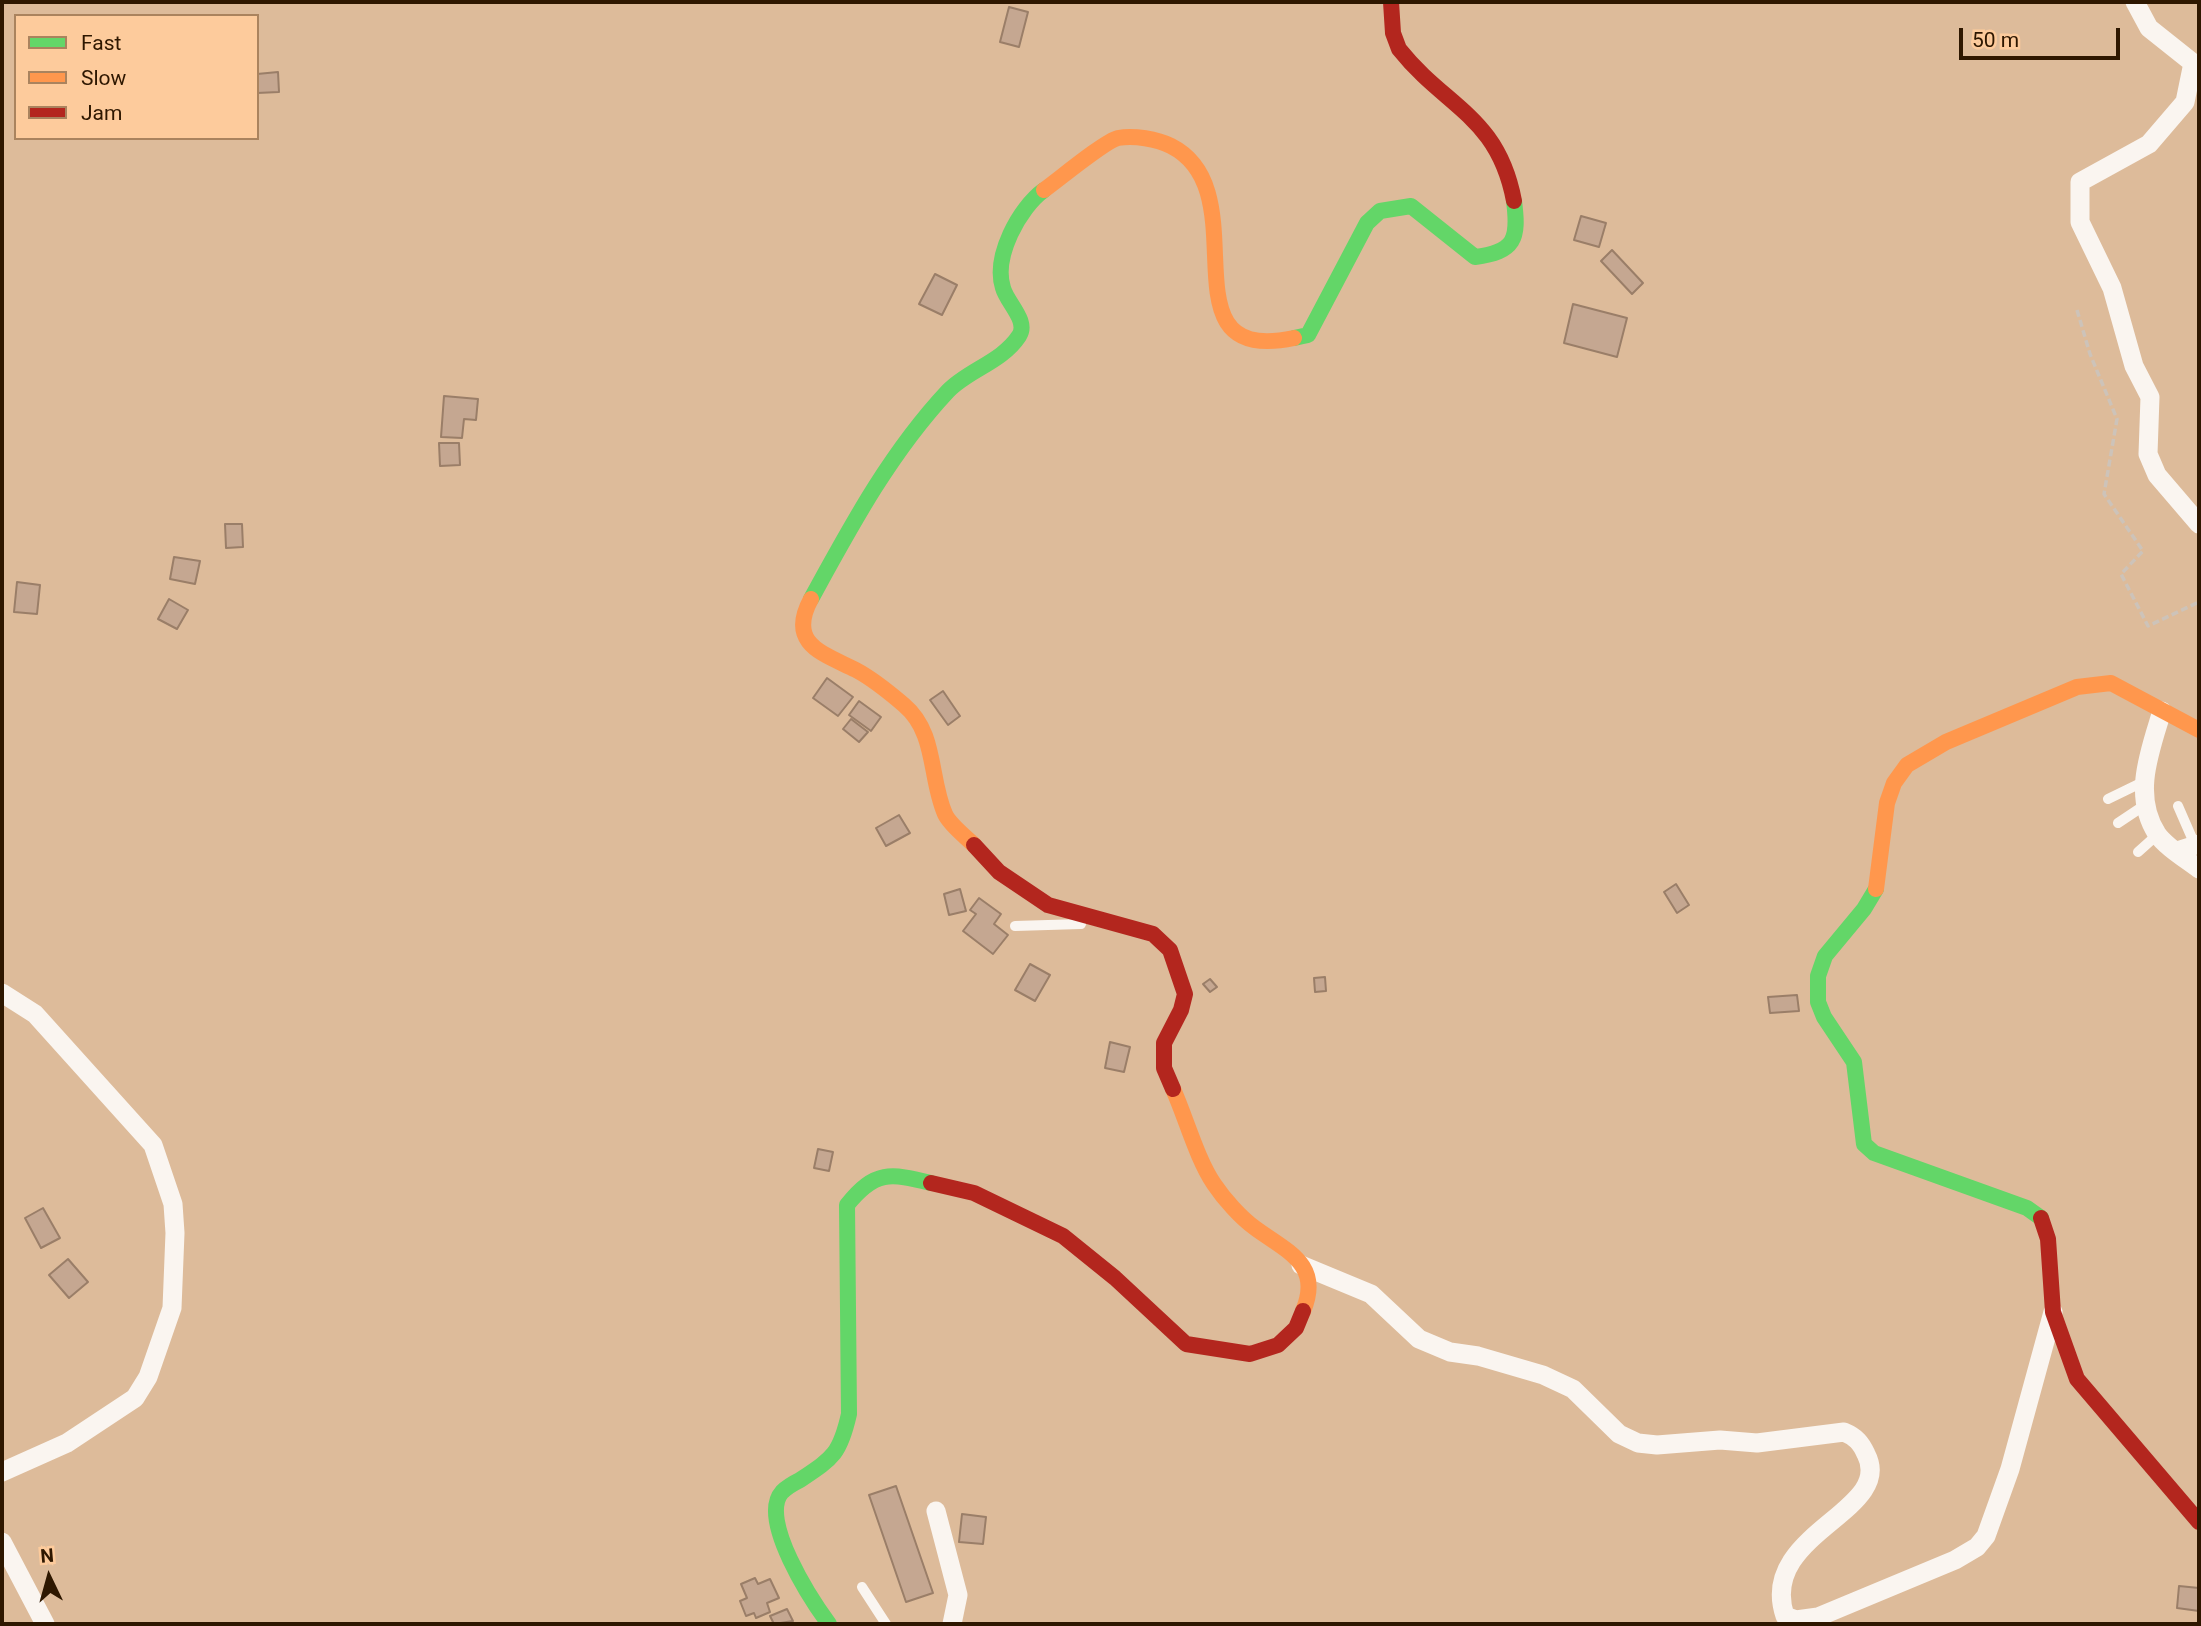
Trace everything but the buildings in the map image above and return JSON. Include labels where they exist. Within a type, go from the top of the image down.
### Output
[{"type":"street","points":[[830,1624],[815,1606],[781,1535],[776,1503],[781,1493],[834,1461],[843,1441],[849,1414],[847,1205],[867,1184],[876,1178],[898,1175],[974,1192],[1020,1213],[1063,1236],[1186,1344],[1222,1352],[1250,1353],[1278,1345],[1296,1328],[1308,1300],[1308,1276],[1295,1255],[1253,1227],[1214,1184],[1171,1087],[1164,1068],[1164,1043],[1181,1010],[1185,994],[1170,950],[1153,934],[1048,905],[1021,889],[961,835],[945,815],[927,737],[907,707],[858,671],[819,654],[806,640],[804,612],[872,489],[903,444],[950,389],[993,361],[1020,335],[1022,324],[1002,287],[1003,260],[1009,233],[1033,198],[1117,138],[1158,140],[1181,152],[1201,174],[1213,206],[1217,300],[1225,323],[1248,340],[1275,342],[1308,335],[1367,223],[1380,211],[1411,206],[1460,248],[1475,257],[1506,249],[1514,243],[1518,233],[1515,195],[1502,154],[1468,112],[1420,74],[1397,46],[1391,2]]},
{"type":"street","points":[[2135,2],[2149,28],[2193,63],[2185,102],[2149,144],[2080,182],[2080,222],[2112,288],[2134,366],[2150,397],[2148,454],[2157,475],[2199,524]]},
{"type":"street","points":[[2199,730],[2111,683],[2077,687],[1946,742],[1906,765],[1894,783],[1887,803],[1877,888],[1864,909],[1825,956],[1818,976],[1818,1002],[1854,1062],[1864,1144],[1891,1160],[2027,1208],[2042,1219],[2048,1239],[2053,1312],[2077,1379],[2199,1522]]},
{"type":"street","points":[[2161,711],[2145,780],[2146,805],[2157,835],[2191,847],[2199,869]]},
{"type":"street","points":[[2,993],[35,1014],[153,1144],[173,1204],[175,1233],[173,1308],[148,1377],[135,1398],[66,1443],[2,1472]]},
{"type":"street","points":[[1301,1265],[1371,1294],[1419,1339],[1450,1352],[1478,1356],[1543,1375],[1573,1390],[1619,1434],[1637,1443],[1657,1445],[1720,1440],[1757,1443],[1844,1432],[1855,1436],[1871,1462],[1870,1482],[1861,1496],[1803,1544],[1788,1567],[1781,1586],[1780,1604],[1785,1616],[1796,1620],[1818,1617],[1955,1560],[1977,1547],[1986,1536],[2010,1469],[2053,1312]]},
{"type":"street","points":[[936,1511],[958,1595],[952,1624]]},
{"type":"street","points":[[2,1542],[45,1624]]},
{"type":"lane","points":[[2108,799],[2145,780]]},
{"type":"lane","points":[[2118,823],[2146,805]]},
{"type":"lane","points":[[2178,806],[2191,847]]},
{"type":"lane","points":[[2138,852],[2157,835]]},
{"type":"lane","points":[[1015,926],[1107,922]]},
{"type":"lane","points":[[862,1587],[886,1624]]},
{"type":"path","points":[[2077,310],[2090,354],[2117,419],[2104,495],[2143,551],[2122,574],[2148,626],[2199,602]]},
{"type":"traffic: fast","points":[[811,599],[873,491],[908,439],[948,391],[1004,353],[1019,336],[1021,324],[1003,288],[1002,262],[1010,234],[1017,221],[1044,190]]},
{"type":"traffic: fast","points":[[1294,338],[1308,335],[1367,223],[1380,211],[1411,206],[1475,257],[1499,251],[1511,241],[1516,225],[1514,201]]},
{"type":"traffic: fast","points":[[1876,889],[1864,909],[1825,956],[1818,976],[1818,1002],[1824,1017],[1854,1062],[1864,1144],[1874,1153],[2027,1208],[2041,1218]]},
{"type":"traffic: fast","points":[[829,1624],[790,1560],[777,1521],[776,1504],[784,1490],[834,1454],[849,1414],[847,1205],[866,1185],[884,1177],[905,1177],[931,1183]]},
{"type":"traffic: slow","points":[[1044,190],[1093,153],[1118,138],[1145,138],[1171,146],[1197,169],[1209,199],[1219,302],[1230,327],[1253,340],[1294,338]]},
{"type":"traffic: slow","points":[[811,599],[804,615],[806,637],[822,653],[875,682],[915,716],[927,742],[945,814],[974,845]]},
{"type":"traffic: slow","points":[[1876,889],[1887,803],[1894,783],[1907,765],[1946,742],[2077,687],[2111,683],[2199,730]]},
{"type":"traffic: slow","points":[[1173,1089],[1202,1163],[1218,1190],[1244,1219],[1289,1252],[1305,1270],[1308,1295],[1303,1311]]},
{"type":"traffic: jam","points":[[1391,2],[1393,33],[1399,49],[1483,131],[1506,172],[1514,201]]},
{"type":"traffic: jam","points":[[974,845],[999,872],[1048,905],[1153,934],[1170,950],[1185,994],[1181,1010],[1164,1043],[1164,1068],[1173,1089]]},
{"type":"traffic: jam","points":[[931,1183],[974,1193],[1063,1236],[1115,1278],[1186,1344],[1250,1354],[1278,1345],[1296,1328],[1303,1311]]},
{"type":"traffic: jam","points":[[2041,1218],[2048,1239],[2053,1312],[2077,1379],[2199,1522]]}]
